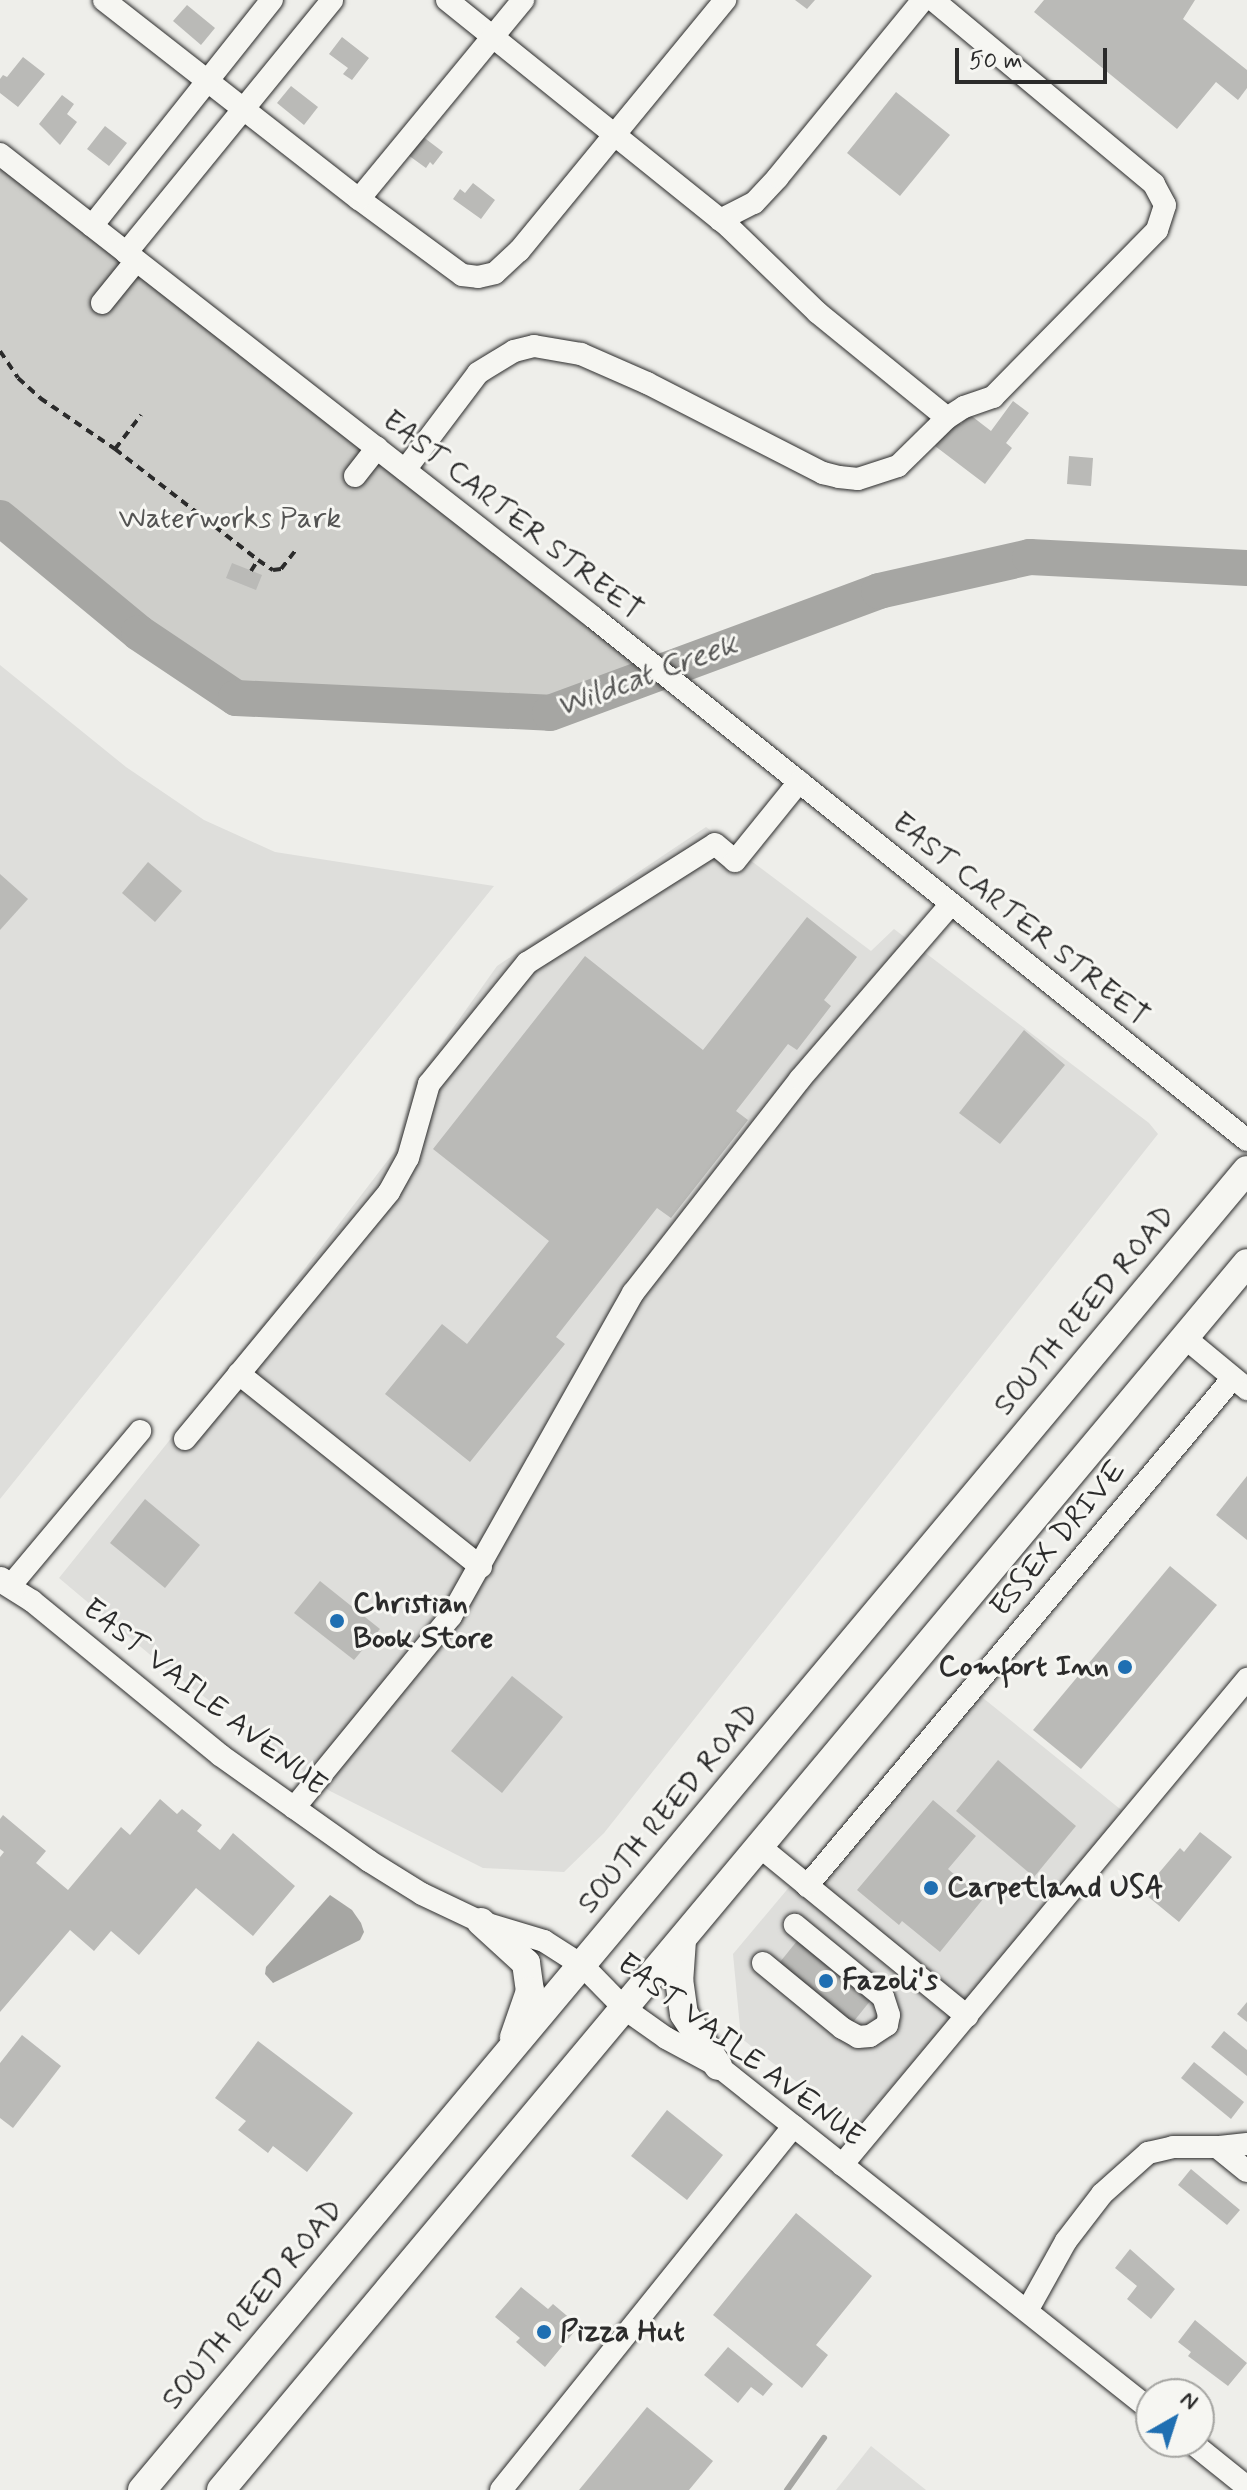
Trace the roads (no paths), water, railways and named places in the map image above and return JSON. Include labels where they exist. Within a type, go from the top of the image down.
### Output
[{"type":"main road","name":"SOUTH REED ROAD","points":[[142,2490],[1247,1170]]},
{"type":"main road","points":[[221,2490],[1247,1263]]},
{"type":"main road","points":[[481,1922],[526,1963],[530,1991],[521,2024],[503,2060]]},
{"type":"main road","points":[[682,1940],[679,1979],[684,2014],[718,2066]]},
{"type":"street","points":[[104,0],[359,199],[462,275],[478,277],[495,273],[519,251],[725,0]]},
{"type":"street","points":[[92,226],[272,0]]},
{"type":"street","points":[[102,303],[131,257],[332,0]]},
{"type":"street","points":[[447,0],[720,220],[818,313],[947,418]]},
{"type":"street","points":[[359,199],[523,0]]},
{"type":"street","points":[[720,220],[754,203],[778,177],[923,0]]},
{"type":"street","points":[[405,470],[478,373],[514,351],[534,346],[581,354],[647,383],[823,473],[839,477],[858,479],[898,466],[947,418],[964,407],[993,397],[1157,230],[1165,205],[1154,184],[933,0]]},
{"type":"street","name":"EAST CARTER STREET","points":[[0,154],[593,617],[1247,1140]]},
{"type":"street","points":[[355,476],[377,448]]},
{"type":"street","points":[[185,1439],[389,1192],[408,1158],[429,1084],[527,963],[715,844],[735,861],[799,782]]},
{"type":"street","points":[[294,1808],[451,1616],[633,1293],[800,1079],[951,904]]},
{"type":"street","name":"ESSEX DRIVE","points":[[807,1886],[1240,1384],[1184,1337]]},
{"type":"street","points":[[239,1374],[481,1567]]},
{"type":"street","points":[[4,1581],[140,1431]]},
{"type":"street","name":"EAST VAILE AVENUE","points":[[4,1581],[220,1755],[380,1868],[481,1922],[544,1941],[583,1966],[625,2009],[666,2038],[718,2066],[1135,2397]]},
{"type":"street","points":[[842,2165],[1247,1679]]},
{"type":"street","points":[[759,1846],[967,2016]]},
{"type":"street","points":[[763,1963],[842,2028],[858,2037],[870,2036],[887,2025],[888,2005],[883,1997],[795,1925]]},
{"type":"street","points":[[501,2490],[794,2126]]},
{"type":"street","points":[[1027,2311],[1066,2241],[1102,2194],[1148,2153],[1173,2147],[1247,2144]]},
{"type":"street","points":[[1217,2147],[1247,2171]]},
{"type":"street","points":[[1211,2458],[1247,2487]]},
{"type":"waterway","name":"Wildcat Creek","points":[[0,518],[139,633],[236,698],[550,713],[879,591],[1030,557],[1247,568]]},
{"type":"waterway","points":[[787,2490],[824,2438]]},
{"type":"place","name":"Christian Book Store","points":[[337,1621]]},
{"type":"place","name":"Comfort Inn","points":[[1125,1667]]},
{"type":"place","name":"Carpetland USA","points":[[931,1888]]},
{"type":"place","name":"Fazoli's","points":[[826,1981]]},
{"type":"place","name":"Pizza Hut","points":[[544,2332]]},
{"type":"park label","name":"Waterworks Park","points":[[230,519]]}]
